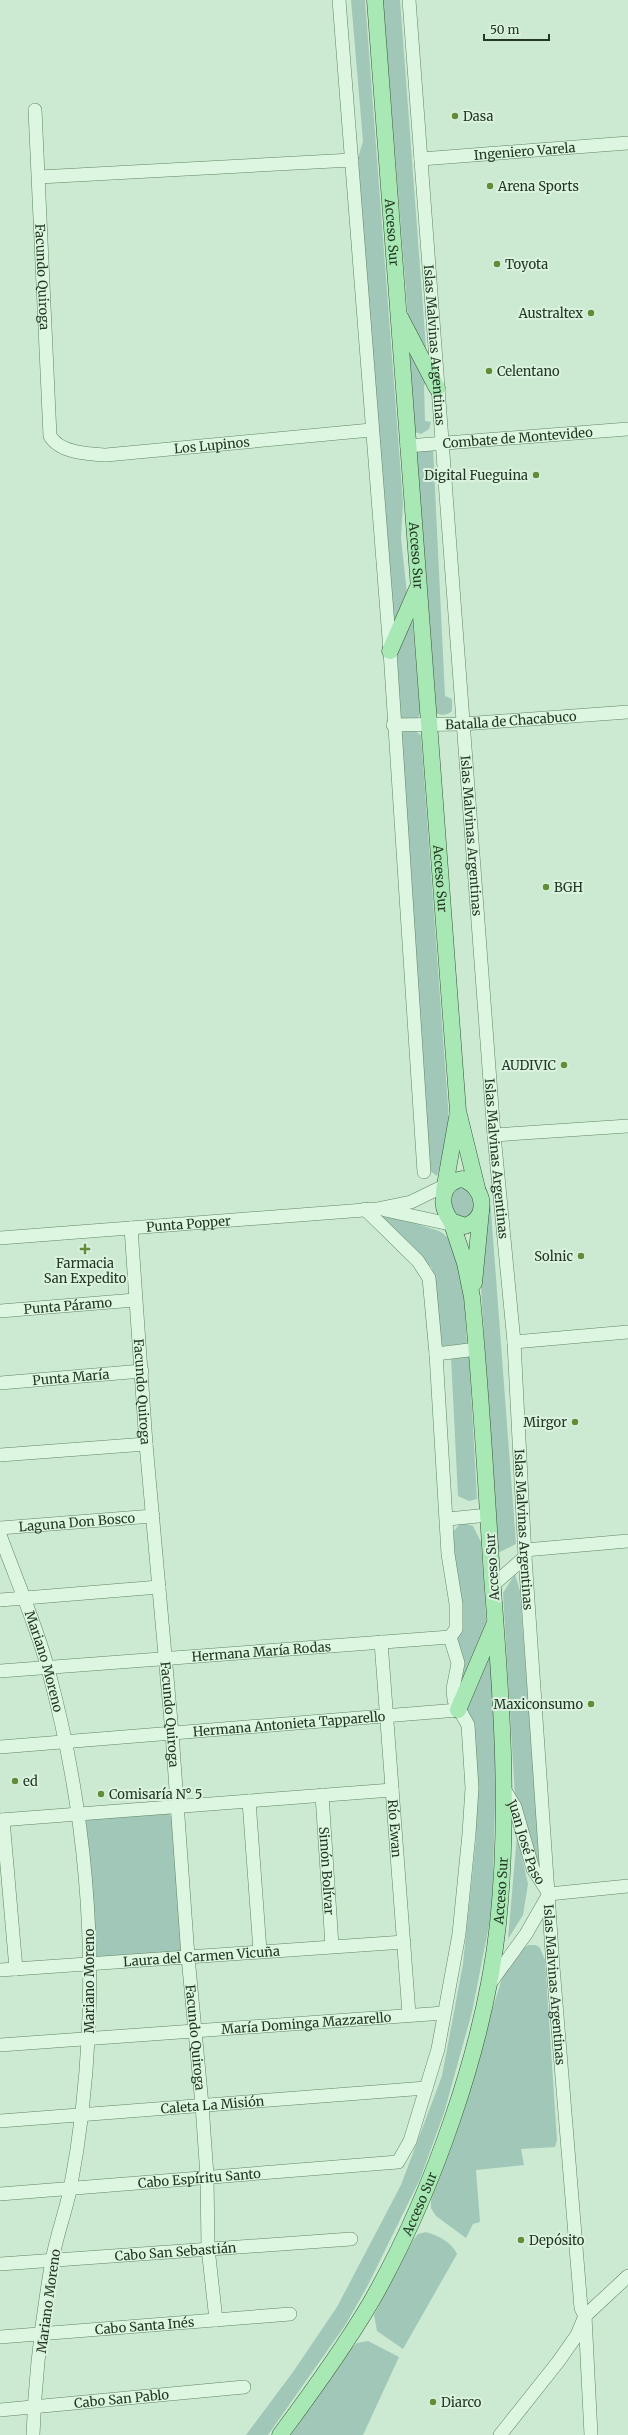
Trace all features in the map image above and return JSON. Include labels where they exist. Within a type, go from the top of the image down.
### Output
[{"type":"main road","name":"Acceso Sur","points":[[375,0],[407,446],[458,1111],[477,1188]]},
{"type":"main road","points":[[397,311],[437,388]]},
{"type":"main road","points":[[390,651],[418,586]]},
{"type":"main road","name":"Acceso Sur","points":[[447,1186],[458,1111]]},
{"type":"main road","points":[[462,1179],[477,1188],[481,1196],[482,1210],[473,1222],[455,1224],[445,1210],[447,1186],[462,1179]]},
{"type":"main road","name":"Acceso Sur","points":[[472,1297],[482,1210]]},
{"type":"main road","name":"Acceso Sur","points":[[280,2435],[356,2326],[402,2240],[448,2129],[472,2050],[487,1988],[498,1924],[504,1789],[496,1620],[472,1297],[455,1224]]},
{"type":"main road","points":[[458,1710],[496,1620]]},
{"type":"street","points":[[339,0],[371,430],[390,651],[393,725],[424,1172]]},
{"type":"street","name":"Islas Malvinas Argentinas","points":[[409,0],[437,388],[444,442],[463,724],[494,1135],[514,1342],[525,1553],[549,1894],[581,2308],[585,2316],[591,2435]]},
{"type":"street","name":"Facundo Quiroga","points":[[35,110],[50,436],[54,443]]},
{"type":"street","name":"Ingeniero Varela","points":[[421,159],[628,143]]},
{"type":"street","points":[[39,177],[352,160]]},
{"type":"street","name":"Combate de Montevideo","points":[[407,446],[628,429]]},
{"type":"street","name":"Los Lupinos","points":[[54,443],[59,446],[88,454],[106,455],[371,430]]},
{"type":"street","name":"Batalla de Chacabuco","points":[[393,725],[428,726],[628,712]]},
{"type":"street","points":[[494,1135],[628,1126]]},
{"type":"street","points":[[411,1202],[439,1177],[454,1140]]},
{"type":"street","name":"Punta Popper","points":[[0,1238],[371,1209],[411,1202],[447,1186]]},
{"type":"street","points":[[371,1209],[425,1269],[428,1278],[436,1354],[448,1519],[448,1554],[457,1621],[456,1629],[450,1637],[457,1657],[453,1689],[454,1700],[458,1710],[468,1725],[472,1788],[459,1934],[438,2049],[426,2088]]},
{"type":"street","name":"Punta Popper","points":[[371,1209],[408,1214],[455,1224]]},
{"type":"street","name":"Facundo Quiroga","points":[[131,1228],[146,1444],[172,1733],[188,1956],[202,2105],[207,2176],[208,2248],[216,2320]]},
{"type":"street","name":"Punta Páramo","points":[[0,1311],[135,1300]]},
{"type":"street","points":[[514,1342],[628,1332]]},
{"type":"street","points":[[436,1354],[477,1349]]},
{"type":"street","name":"Punta María","points":[[0,1383],[142,1371]]},
{"type":"street","points":[[0,1455],[146,1444]]},
{"type":"street","points":[[448,1519],[488,1515]]},
{"type":"street","name":"Laguna Don Bosco","points":[[0,1528],[153,1516]]},
{"type":"street","name":"Mariano Moreno","points":[[0,1535],[48,1667],[65,1741],[78,1814],[87,1888],[90,1965],[90,2039],[82,2114],[70,2189],[52,2260],[42,2334],[34,2408],[33,2435]]},
{"type":"street","points":[[493,1585],[525,1553],[628,1541]]},
{"type":"street","points":[[0,1600],[159,1587]]},
{"type":"street","name":"Hermana María Rodas","points":[[0,1671],[450,1637]]},
{"type":"street","name":"Río Ewan","points":[[381,1642],[409,2014]]},
{"type":"street","name":"Hermana Antonieta Tapparello","points":[[0,1747],[458,1710]]},
{"type":"street","name":"Juan José Paso","points":[[504,1789],[515,1807],[533,1870],[549,1894]]},
{"type":"street","points":[[16,1969],[2,1820],[392,1790]]},
{"type":"street","name":"Simón Bolívar","points":[[322,1795],[332,1946]]},
{"type":"street","points":[[248,1801],[260,1951]]},
{"type":"street","name":"Juan José Paso","points":[[549,1894],[628,1886]]},
{"type":"street","name":"Juan José Paso","points":[[487,1988],[526,1934],[549,1894]]},
{"type":"street","name":"Laura del Carmen Vicuña","points":[[0,1970],[90,1965],[188,1956],[404,1942]]},
{"type":"street","name":"María Dominga Mazzarello","points":[[0,2045],[409,2014],[444,2013]]},
{"type":"street","name":"Caleta La Misión","points":[[0,2121],[426,2088]]},
{"type":"street","name":"Cabo Espíritu Santo","points":[[0,2194],[207,2176],[398,2162],[410,2141],[426,2088]]},
{"type":"street","name":"Cabo San Sebastián","points":[[0,2264],[351,2238]]},
{"type":"street","points":[[500,2435],[558,2362],[577,2335],[585,2316],[628,2276]]},
{"type":"street","name":"Cabo Santa Inés","points":[[0,2337],[290,2314]]},
{"type":"street","name":"Cabo San Pablo","points":[[0,2410],[34,2408],[244,2386]]},
{"type":"green space","points":[[351,0],[365,0],[403,503],[401,538],[408,603],[393,620],[358,158],[363,141]]},
{"type":"green space","points":[[383,0],[400,0],[427,361],[408,318]]},
{"type":"green space","points":[[408,340],[428,382],[424,385],[425,421],[431,422],[429,429],[421,434],[415,432]]},
{"type":"green space","points":[[433,448],[445,696],[452,699],[452,711],[443,715],[436,713],[415,450]]},
{"type":"green space","points":[[412,614],[420,713],[418,718],[401,720],[394,650]]},
{"type":"green space","points":[[404,731],[416,731],[421,736],[450,1134],[437,1176],[430,1171],[401,734]]},
{"type":"green space","points":[[466,1185],[476,1199],[471,1217],[458,1219],[448,1199],[451,1190]]},
{"type":"green space","points":[[490,1198],[516,1544],[498,1553],[479,1257]]},
{"type":"green space","points":[[376,1214],[389,1215],[439,1231],[448,1239],[455,1251],[460,1265],[463,1281],[467,1342],[465,1345],[441,1346],[432,1268]]},
{"type":"green space","points":[[469,1356],[477,1499],[469,1501],[458,1496],[451,1357]]},
{"type":"green space","points":[[461,1522],[473,1526],[481,1542],[487,1632],[458,1699],[451,1541],[454,1531]]},
{"type":"green space","points":[[515,1574],[520,1591],[541,1875],[515,1797],[503,1593]]},
{"type":"green space","points":[[489,1646],[497,1733],[492,1910],[472,2012],[444,2113],[420,2179],[368,2285],[346,2324],[268,2435],[246,2435],[293,2372],[337,2307],[401,2185],[442,2076],[463,1964],[476,1839],[477,1770],[465,1710]]},
{"type":"green space","points":[[169,1813],[172,1818],[182,1949],[180,1951],[97,1957],[86,1822],[88,1819]]},
{"type":"green space","points":[[517,1835],[528,1884],[523,1915],[508,1939]]},
{"type":"green space","points":[[529,1945],[536,1945],[540,1948],[545,1960],[557,2140],[555,2147],[521,2149],[524,2165],[476,2170],[480,2222],[473,2224],[466,2238],[436,2216],[431,2208],[431,2199],[446,2160],[503,1975],[521,1949]]},
{"type":"green space","points":[[426,2232],[440,2237],[448,2242],[457,2254],[403,2349],[377,2331],[374,2315],[413,2240],[418,2234]]},
{"type":"green space","points":[[368,2341],[399,2357],[363,2435],[291,2435],[352,2348],[357,2343]]},
{"type":"place","name":"Dasa","points":[[455,116]]},
{"type":"place","name":"Arena Sports","points":[[490,186]]},
{"type":"place","name":"Toyota","points":[[497,264]]},
{"type":"place","name":"Australtex","points":[[591,313]]},
{"type":"place","name":"Celentano","points":[[489,371]]},
{"type":"place","name":"Digital Fueguina","points":[[536,475]]},
{"type":"place","name":"BGH","points":[[546,887]]},
{"type":"place","name":"AUDIVIC","points":[[564,1065]]},
{"type":"place","name":"Farmacia San Expedito","points":[[85,1249]]},
{"type":"place","name":"Solnic","points":[[581,1256]]},
{"type":"place","name":"Mirgor","points":[[575,1422]]},
{"type":"place","name":"Maxiconsumo","points":[[591,1704]]},
{"type":"place","name":"ed","points":[[15,1781]]},
{"type":"place","name":"Comisaría N° 5","points":[[101,1794]]},
{"type":"place","name":"Depósito","points":[[521,2240]]},
{"type":"place","name":"Diarco","points":[[433,2402]]}]
